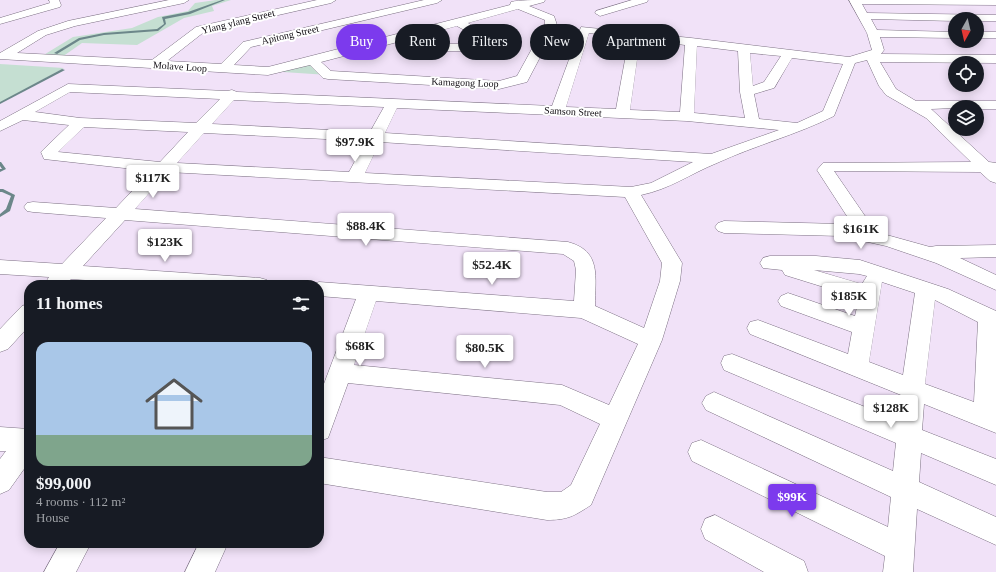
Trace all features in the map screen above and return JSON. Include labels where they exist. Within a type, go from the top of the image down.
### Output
[{"type":"street","points":[[0,21],[56,5],[54,0]]},
{"type":"street","name":"Molave Loop","points":[[1,56],[42,33],[72,23],[184,0]]},
{"type":"street","name":"Ylang ylang Street","points":[[155,64],[200,29],[331,0]]},
{"type":"street","name":"Apitong Street","points":[[223,69],[247,44],[437,0]]},
{"type":"street","points":[[506,0],[519,6]]},
{"type":"street","name":"Molave Loop","points":[[450,24],[540,0]]},
{"type":"street","points":[[680,40],[788,55],[850,61],[876,53],[878,50],[873,34],[854,0],[996,2]]},
{"type":"street","points":[[600,13],[634,1],[652,10]]},
{"type":"street","name":"Kamagong Loop","points":[[312,61],[328,76],[499,85],[522,79],[551,25],[550,18],[519,6]]},
{"type":"street","points":[[862,16],[996,18]]},
{"type":"street","points":[[450,48],[466,48],[474,41],[478,34],[459,22]]},
{"type":"street","points":[[558,110],[585,29],[592,30]]},
{"type":"street","points":[[873,34],[948,35]]},
{"type":"street","points":[[984,35],[996,35]]},
{"type":"street","name":"Molave Loop","points":[[1,56],[268,71],[395,39]]},
{"type":"street","points":[[687,117],[691,41]]},
{"type":"street","points":[[744,49],[747,92],[753,123]]},
{"type":"street","points":[[747,92],[769,85],[788,55]]},
{"type":"street","points":[[992,170],[931,115],[888,88],[873,60],[878,58],[996,59]]},
{"type":"street","points":[[622,114],[631,60]]},
{"type":"street","points":[[80,122],[49,152],[50,156],[162,167],[631,192],[656,188],[712,159],[801,128],[829,113],[850,61]]},
{"type":"street","name":"Samson Street","points":[[0,127],[68,88],[232,94],[687,117],[801,128]]},
{"type":"street","points":[[58,280],[162,167],[232,94]]},
{"type":"street","points":[[355,177],[377,137],[393,102]]},
{"type":"street","points":[[914,105],[996,105]]},
{"type":"street","points":[[21,115],[80,122],[377,137],[712,159]]},
{"type":"street","points":[[870,237],[824,170],[830,166],[992,170]]},
{"type":"street","points":[[324,471],[547,506],[565,506],[581,495],[651,340],[670,281],[672,263],[631,192]]},
{"type":"street","points":[[33,208],[543,244],[568,248],[583,258],[586,270],[584,310]]},
{"type":"street","points":[[724,227],[841,230],[943,258],[996,283]]},
{"type":"street","points":[[925,252],[996,251]]},
{"type":"street","points":[[758,328],[991,420],[992,319],[959,302],[860,267],[816,263],[770,263],[870,294]]},
{"type":"street","points":[[0,266],[67,270],[133,280]]},
{"type":"street","points":[[857,367],[874,272]]},
{"type":"street","points":[[324,289],[584,310],[651,340]]},
{"type":"street","points":[[701,452],[899,560],[913,389],[926,290]]},
{"type":"street","points":[[324,416],[368,293]]},
{"type":"street","points":[[788,301],[864,328]]},
{"type":"street","points":[[0,344],[24,318]]},
{"type":"street","points":[[732,364],[996,472]]},
{"type":"street","points":[[340,373],[562,395],[615,419]]},
{"type":"street","points":[[714,403],[996,531]]},
{"type":"street","points":[[0,439],[24,441]]},
{"type":"street","points":[[0,481],[24,449]]},
{"type":"street","points":[[715,529],[793,572]]},
{"type":"street","points":[[59,572],[74,548]]},
{"type":"street","points":[[200,572],[212,548]]},
{"type":"green space","points":[[216,0],[231,0],[212,6],[214,11],[184,18],[137,45],[82,43],[62,57],[42,56],[73,37],[132,28],[158,17],[188,11],[195,3]]},
{"type":"green space","points":[[312,61],[328,75],[268,71]]},
{"type":"green space","points":[[0,64],[64,68],[0,103]]},
{"type":"waterway","points":[[56,53],[79,39],[104,34],[158,30],[165,24],[163,18],[189,13],[224,0]]},
{"type":"waterway","points":[[0,103],[63,70]]},
{"type":"waterway","points":[[0,163],[4,169],[0,171]]},
{"type":"waterway","points":[[0,191],[2,190],[13,195],[8,210],[0,216]]}]
